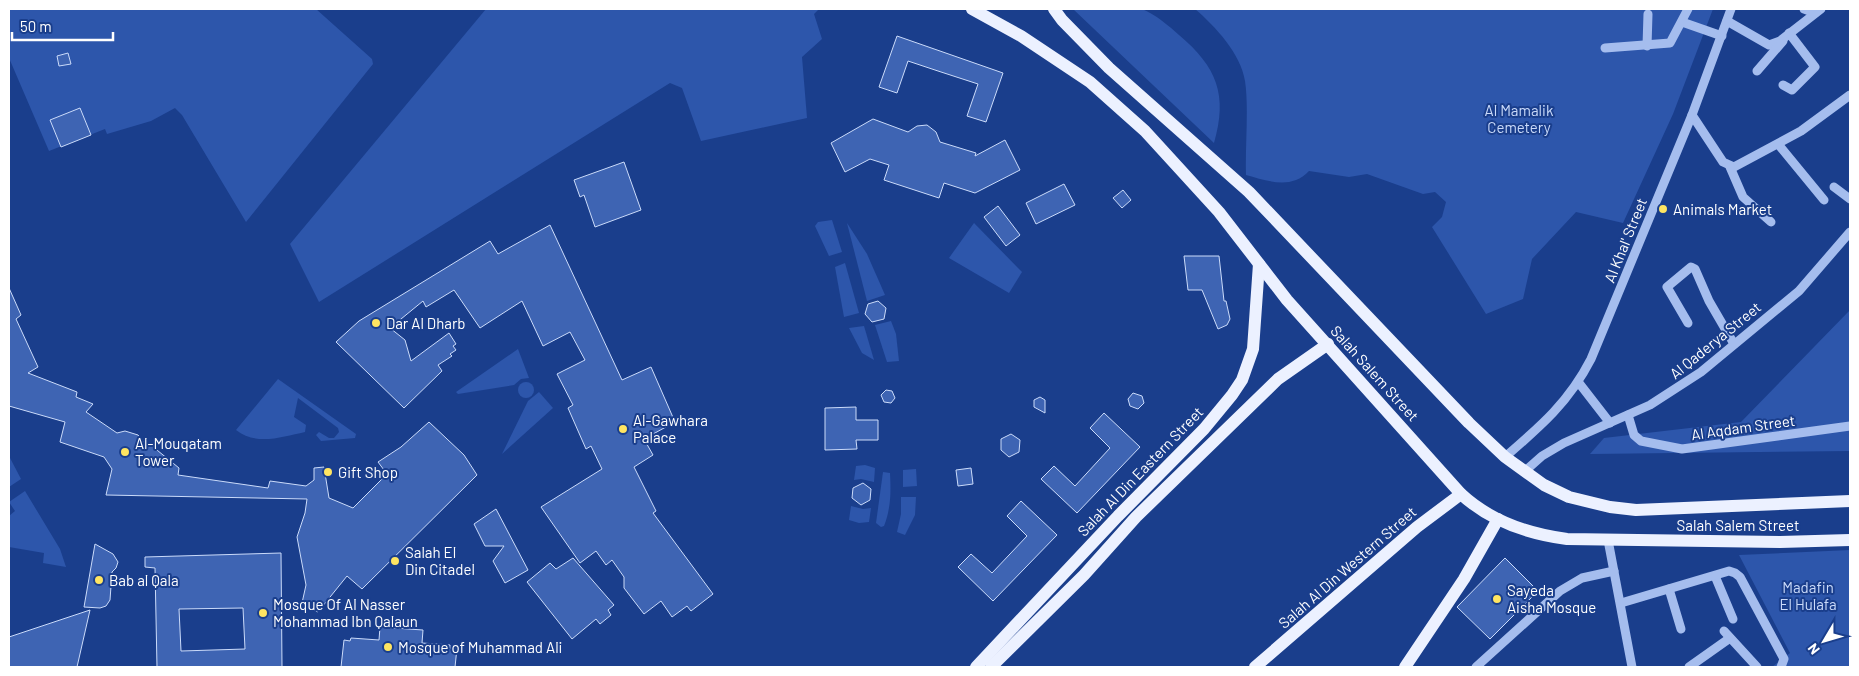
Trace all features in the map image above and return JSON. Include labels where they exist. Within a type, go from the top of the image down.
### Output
[{"type":"main road","name":"Salah Salem Street","points":[[972,9],[1049,53],[1090,82],[1120,108],[1196,186],[1259,264],[1274,286],[1472,504],[1498,519],[1544,536],[1608,540],[1780,542],[1850,540]]},
{"type":"main road","name":"Salah Salem Street","points":[[1054,9],[1103,62],[1249,192],[1469,423],[1505,457],[1544,485],[1569,497],[1610,507],[1636,510],[1850,501]]},
{"type":"main road","name":"Salah Al Din Eastern Street","points":[[976,667],[1118,516],[1204,429],[1232,395],[1245,372],[1253,349],[1259,264]]},
{"type":"main road","name":"Salah Al Din Eastern Street","points":[[991,667],[1056,603],[1136,517],[1278,379],[1328,344]]},
{"type":"main road","name":"Salah Al Din Western Street","points":[[1255,667],[1417,527],[1461,494]]},
{"type":"main road","points":[[1405,667],[1446,608],[1498,519]]},
{"type":"street","points":[[1605,48],[1670,43],[1688,9]]},
{"type":"street","name":"Al Khal' Street","points":[[1505,457],[1551,417],[1579,383],[1600,339],[1624,276],[1692,116],[1732,9]]},
{"type":"street","points":[[1804,9],[1818,11]]},
{"type":"street","points":[[1727,21],[1769,45],[1775,44],[1818,11]]},
{"type":"street","points":[[1646,46],[1648,14]]},
{"type":"street","points":[[1682,22],[1722,36]]},
{"type":"street","points":[[1757,71],[1781,46],[1787,35]]},
{"type":"street","points":[[1783,85],[1792,90],[1815,67],[1787,35]]},
{"type":"street","points":[[1730,167],[1734,167],[1801,131],[1850,95]]},
{"type":"street","points":[[1692,116],[1723,162],[1730,167],[1743,197],[1771,222]]},
{"type":"street","points":[[1778,144],[1824,200]]},
{"type":"street","points":[[1834,187],[1850,199]]},
{"type":"street","name":"Al Qaderya Street","points":[[1524,472],[1542,456],[1650,405],[1701,372],[1799,291],[1850,232]]},
{"type":"street","points":[[1688,322],[1667,287],[1691,268],[1695,269],[1705,293],[1734,344]]},
{"type":"street","points":[[1579,383],[1610,423]]},
{"type":"street","name":"Al Aqdam Street","points":[[1628,415],[1634,435],[1640,441],[1682,449],[1850,426]]},
{"type":"street","points":[[1608,540],[1632,667]]},
{"type":"street","points":[[1476,667],[1565,588],[1582,578],[1614,571]]},
{"type":"street","points":[[1620,603],[1732,572],[1740,577],[1784,658],[1781,667]]},
{"type":"street","points":[[1715,576],[1733,619]]},
{"type":"street","points":[[1669,589],[1681,629]]},
{"type":"street","points":[[1689,667],[1727,634],[1757,667]]},
{"type":"green space","points":[[1119,7],[1142,9],[1162,20],[1192,47],[1210,71],[1216,83],[1219,96],[1220,110],[1214,143],[1073,9]]},
{"type":"green space","points":[[9,9],[316,9],[372,59],[373,64],[246,222],[182,115],[175,108],[151,121],[107,134],[105,129],[49,151],[9,58]]},
{"type":"green space","points":[[486,9],[819,9],[814,14],[822,39],[802,57],[807,118],[701,141],[682,88],[670,83],[319,302],[290,244]]},
{"type":"green space","name":"Al Mamalik Cemetery","points":[[1195,9],[1713,9],[1673,114],[1623,223],[1576,212],[1532,259],[1523,299],[1486,314],[1432,227],[1442,217],[1446,202],[1435,192],[1423,194],[1367,174],[1349,177],[1309,171],[1302,177],[1287,182],[1263,180],[1246,175],[1247,103],[1243,71],[1226,41]]},
{"type":"green space","points":[[832,220],[842,252],[829,256],[815,226],[818,222]]},
{"type":"green space","points":[[847,223],[867,254],[885,295],[867,301]]},
{"type":"green space","points":[[974,223],[1022,272],[1009,293],[949,258]]},
{"type":"green space","points":[[845,263],[859,313],[844,317],[835,267]]},
{"type":"green space","points":[[1850,310],[1850,451],[1590,454],[1604,438],[1741,422]]},
{"type":"green space","points":[[891,321],[896,334],[899,361],[887,362],[875,325]]},
{"type":"green space","points":[[864,326],[874,360],[862,353],[849,328]]},
{"type":"green space","points":[[518,349],[529,378],[521,379],[514,385],[458,394],[456,392]]},
{"type":"green space","points":[[278,379],[356,434],[355,438],[321,441],[316,435],[319,432],[329,438],[334,438],[339,432],[338,428],[298,398],[294,417],[306,425],[305,432],[278,438],[261,439],[252,438],[236,430]]},
{"type":"green space","points":[[526,382],[534,390],[526,398],[518,390]]},
{"type":"green space","points":[[539,392],[553,408],[502,454],[528,401]]},
{"type":"green space","points":[[9,456],[21,479],[9,487]]},
{"type":"green space","points":[[865,465],[875,468],[874,482],[861,479],[854,480],[856,466]]},
{"type":"green space","points":[[916,469],[917,486],[903,487],[903,470]]},
{"type":"green space","points":[[883,472],[890,473],[890,493],[886,519],[884,526],[881,527],[876,523]]},
{"type":"green space","points":[[25,491],[60,549],[66,567],[43,563],[44,553],[9,547],[9,516],[15,511],[9,502]]},
{"type":"green space","points":[[901,497],[916,497],[915,515],[905,535],[897,532],[901,514]]},
{"type":"green space","points":[[851,506],[863,509],[871,508],[869,522],[859,523],[849,520]]},
{"type":"green space","name":"Madafin El Hulafa","points":[[1850,550],[1850,667],[1772,667],[1790,653],[1739,555]]},
{"type":"building","points":[[897,36],[1003,73],[986,122],[967,116],[978,84],[908,61],[897,93],[879,87]]},
{"type":"building","points":[[68,53],[71,64],[59,66],[57,56]]},
{"type":"building","points":[[80,108],[91,135],[61,147],[50,120]]},
{"type":"building","points":[[873,119],[908,132],[917,126],[927,125],[936,132],[940,142],[976,153],[975,156],[1005,140],[1020,170],[975,193],[944,183],[939,198],[884,180],[889,165],[870,159],[845,172],[831,143]]},
{"type":"building","points":[[624,162],[641,210],[595,227],[584,195],[580,197],[574,180]]},
{"type":"building","points":[[1064,184],[1075,205],[1036,224],[1026,203]]},
{"type":"building","points":[[1123,190],[1131,200],[1122,208],[1113,198]]},
{"type":"building","points":[[998,206],[1020,235],[1006,246],[984,217]]},
{"type":"building","name":"Al-Gawhara Palace","points":[[550,225],[622,380],[651,367],[675,422],[644,439],[653,455],[634,467],[656,511],[653,513],[713,594],[691,611],[687,606],[672,617],[661,601],[644,614],[624,588],[624,577],[612,560],[606,565],[596,551],[580,563],[541,507],[602,469],[591,446],[586,449],[568,408],[573,405],[557,374],[585,360],[570,332],[543,346],[522,301],[480,328],[454,290],[426,307],[423,301],[390,328],[405,340],[411,361],[449,333],[456,344],[453,346],[456,350],[450,354],[452,356],[438,365],[442,371],[404,408],[336,342],[359,321],[490,241],[498,254]]},
{"type":"building","points":[[1184,256],[1219,256],[1224,301],[1226,301],[1230,319],[1227,325],[1218,329],[1202,290],[1188,290]]},
{"type":"building","points":[[9,288],[21,315],[16,319],[38,367],[28,373],[77,392],[76,397],[93,404],[86,412],[117,433],[125,431],[138,435],[146,445],[152,446],[179,468],[178,475],[268,488],[270,481],[306,486],[314,480],[314,468],[324,467],[329,498],[353,508],[387,474],[378,462],[401,447],[429,422],[464,455],[477,475],[362,589],[347,576],[318,612],[302,603],[306,585],[297,537],[305,513],[307,499],[106,495],[112,469],[104,457],[60,442],[65,422],[9,406]]},
{"type":"building","points":[[878,301],[886,308],[884,319],[872,322],[865,314],[868,304]]},
{"type":"building","points":[[886,390],[892,391],[895,398],[891,403],[884,402],[881,395]]},
{"type":"building","points":[[1133,393],[1142,396],[1144,403],[1138,409],[1130,406],[1128,399]]},
{"type":"building","points":[[1040,397],[1045,400],[1045,413],[1034,407],[1034,400]]},
{"type":"building","points":[[856,407],[856,420],[878,420],[878,440],[856,440],[857,449],[825,450],[825,408]]},
{"type":"building","points":[[1104,413],[1140,447],[1077,513],[1041,479],[1054,466],[1075,486],[1110,448],[1090,428]]},
{"type":"building","points":[[1011,434],[1020,440],[1019,452],[1009,457],[1001,450],[1001,439]]},
{"type":"building","points":[[971,468],[973,484],[958,486],[956,470]]},
{"type":"building","points":[[863,483],[871,489],[870,500],[861,505],[852,498],[853,488]]},
{"type":"building","points":[[1021,501],[1057,535],[993,601],[958,567],[971,554],[992,573],[1027,536],[1007,516]]},
{"type":"building","points":[[496,509],[528,570],[505,583],[493,561],[504,546],[485,546],[474,524]]},
{"type":"building","name":"Bab al Qala","points":[[95,544],[113,554],[118,562],[112,572],[110,600],[106,606],[100,608],[84,607]]},
{"type":"building","name":"Mosque Of Al Nasser Mohammad Ibn Qalaun","points":[[281,553],[282,667],[157,667],[155,568],[145,567],[145,557]],"holes":[[[243,608],[245,649],[181,651],[179,609]]]},
{"type":"building","points":[[573,558],[614,605],[608,610],[611,615],[600,624],[596,619],[572,639],[527,582],[550,563],[556,569]]},
{"type":"building","name":"Sayeda Aisha Mosque","points":[[1505,558],[1538,591],[1490,639],[1457,607]]},
{"type":"building","points":[[90,610],[77,667],[9,667],[9,637]]},
{"type":"building","name":"Mosque of Muhammad Ali","points":[[380,627],[423,630],[422,643],[450,645],[450,648],[457,648],[455,667],[341,667],[344,640],[350,641],[351,638],[379,640]]},
{"type":"place","name":"Animals Market","points":[[1663,209]]},
{"type":"place","name":"Dar Al Dharb","points":[[376,323]]},
{"type":"place","name":"Al-Gawhara Palace","points":[[623,429]]},
{"type":"place","name":"Al-Mouqatam Tower","points":[[125,452]]},
{"type":"place","name":"Gift Shop","points":[[328,472]]},
{"type":"place","name":"Salah El Din Citadel","points":[[395,561]]},
{"type":"place","name":"Bab al Qala","points":[[99,580]]},
{"type":"place","name":"Sayeda Aisha Mosque","points":[[1497,599]]},
{"type":"place","name":"Mosque Of Al Nasser Mohammad Ibn Qalaun","points":[[263,613]]},
{"type":"place","name":"Mosque of Muhammad Ali","points":[[388,647]]}]
